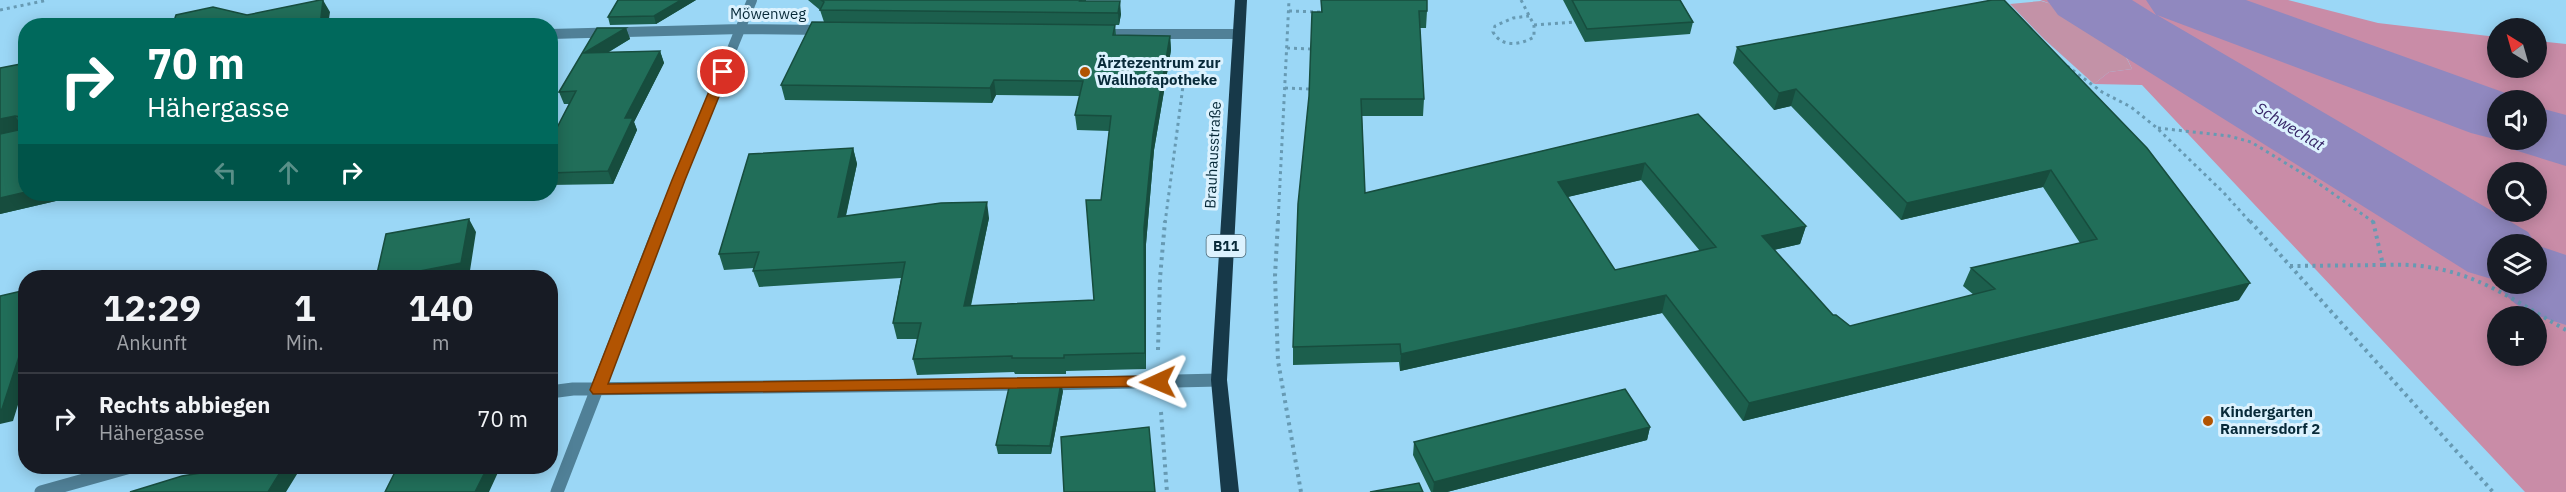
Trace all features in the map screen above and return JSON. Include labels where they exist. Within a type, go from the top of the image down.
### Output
[{"type":"main road","name":"Brauhausstraße","points":[[1230,492],[1219,380],[1241,0]]},
{"type":"street","points":[[557,492],[678,180],[752,0]]},
{"type":"street","name":"Möwenweg","points":[[558,34],[741,29],[833,30]]},
{"type":"street","points":[[1086,34],[1238,34]]},
{"type":"street","points":[[558,392],[1219,380]]},
{"type":"street","points":[[41,492],[105,474]]},
{"type":"path","points":[[0,10],[48,0]]},
{"type":"path","points":[[1289,0],[1275,276],[1277,350],[1301,492]]},
{"type":"path","points":[[1521,0],[1529,16],[1533,26],[1534,37],[1526,42],[1515,44],[1495,38],[1493,32],[1495,26],[1513,18],[1529,16]]},
{"type":"path","points":[[1289,11],[1321,12]]},
{"type":"path","points":[[1533,26],[1575,22]]},
{"type":"path","points":[[1167,492],[1158,382],[1157,296],[1166,200],[1190,35]]},
{"type":"path","points":[[1287,48],[1311,49]]},
{"type":"path","points":[[2061,60],[2086,81],[2131,107],[2157,128],[2224,193],[2493,492]]},
{"type":"path","points":[[1285,88],[1309,89]]},
{"type":"path","points":[[2157,128],[2240,138],[2285,162],[2375,223],[2383,265]]},
{"type":"path","points":[[2290,267],[2416,264],[2439,267],[2470,278],[2566,330]]},
{"type":"shaded area","points":[[2040,0],[2288,0],[2378,23],[2487,36],[2487,78],[2547,78],[2547,42],[2566,44],[2566,492],[2525,492],[2142,85],[2094,84],[2109,72],[2132,69],[2116,41],[2095,23]]},
{"type":"shaded area","points":[[2041,1],[2084,16],[2096,23],[2116,42],[2132,69],[2109,72],[2094,84],[2044,39],[2010,4]]},
{"type":"building","points":[[323,0],[321,18],[175,18],[176,15],[213,7],[247,15]]},
{"type":"building","points":[[618,0],[681,0],[654,16],[608,17]]},
{"type":"building","points":[[821,0],[1120,1],[1118,13],[820,10],[824,2]]},
{"type":"building","points":[[1321,0],[1427,0],[1427,11],[1419,11],[1424,99],[1361,99],[1365,193],[1698,114],[1806,226],[1762,236],[1833,315],[1850,326],[1995,289],[1971,268],[2097,239],[2051,170],[1907,203],[1796,89],[1779,93],[1737,47],[1992,0],[2004,0],[2147,148],[2250,283],[1749,403],[1666,295],[1401,354],[1400,344],[1293,347],[1298,204],[1309,96],[1312,12],[1322,12]],"holes":[[[1645,163],[1716,247],[1615,270],[1558,182]]]},
{"type":"building","points":[[1572,0],[1680,0],[1693,22],[1587,29]]},
{"type":"building","points":[[812,22],[1115,25],[1113,35],[1170,36],[1153,135],[1144,228],[1145,353],[1064,355],[1064,358],[1012,358],[1012,356],[913,359],[921,323],[893,323],[905,262],[753,271],[759,252],[719,254],[749,154],[853,148],[838,217],[941,203],[987,202],[964,306],[1094,300],[1086,200],[1101,200],[1111,116],[1075,115],[1083,81],[994,80],[990,88],[781,85]]},
{"type":"building","points":[[597,28],[626,28],[584,53],[660,51],[625,118],[633,118],[608,171],[558,173],[558,126],[576,91],[559,92]]},
{"type":"building","points":[[18,65],[18,116],[0,119],[0,68]]},
{"type":"building","points":[[18,130],[18,194],[0,198],[0,134]]},
{"type":"building","points":[[469,219],[461,263],[425,270],[378,270],[386,234]]},
{"type":"building","points":[[18,292],[18,360],[0,410],[0,296]]},
{"type":"building","points":[[1010,383],[1061,383],[1050,446],[996,445]]},
{"type":"building","points":[[1625,389],[1650,427],[1434,482],[1414,442]]},
{"type":"building","points":[[1149,427],[1155,492],[1064,492],[1061,437]]},
{"type":"building","points":[[279,474],[268,492],[130,492],[182,476]]},
{"type":"building","points":[[394,474],[484,474],[475,492],[385,492]]},
{"type":"building","points":[[1419,483],[1423,492],[1370,492]]},
{"type":"waterway","name":"Schwechat","points":[[2082,0],[2487,245]]},
{"type":"waterway","name":"Schwechat","points":[[2181,0],[2487,113]]},
{"type":"waterway","name":"Schwechat","points":[[2547,135],[2566,142]]},
{"type":"waterway","name":"Schwechat","points":[[2547,283],[2566,294]]},
{"type":"place","name":"Ärztezentrum zur Wallhofapotheke","points":[[1085,72]]},
{"type":"place","name":"Kindergarten Rannersdorf 2","points":[[2208,421]]},
{"type":"route","points":[[723,72],[678,180],[598,390],[1158,382]]}]
